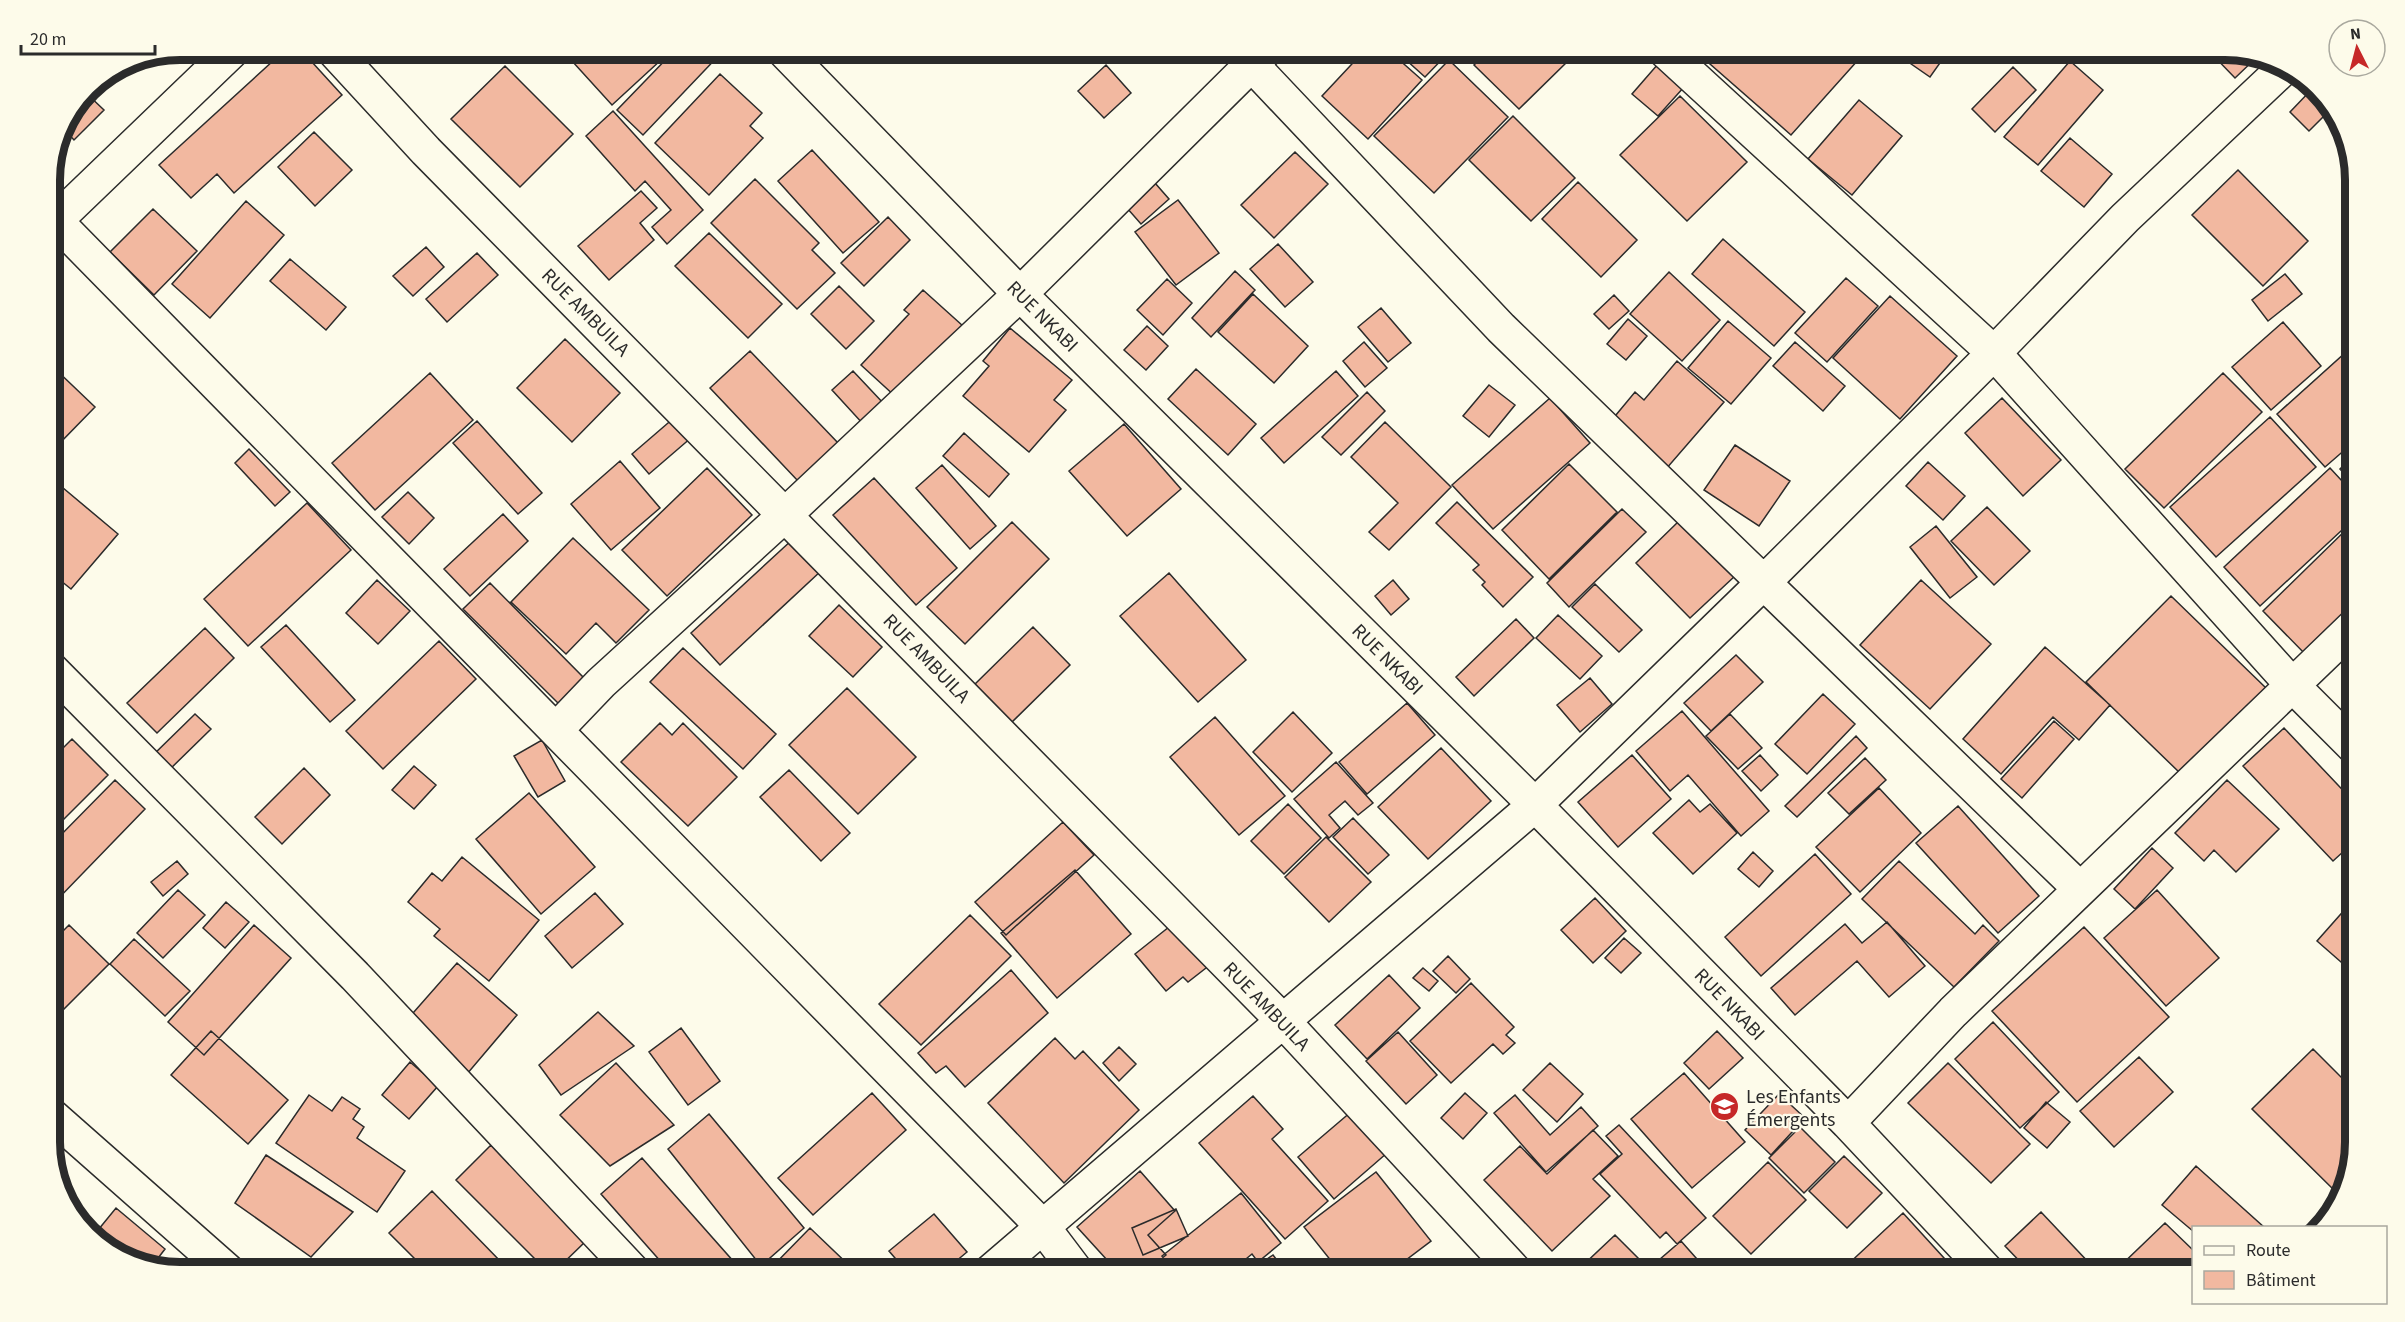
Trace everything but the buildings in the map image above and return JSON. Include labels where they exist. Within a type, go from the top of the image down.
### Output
[{"type":"street","points":[[60,212],[222,60]]},
{"type":"street","name":"RUE AMBUILA","points":[[342,60],[426,151],[1284,1022],[1507,1262]]},
{"type":"street","name":"RUE NKABI","points":[[793,60],[1020,294],[1535,805],[1848,1123],[1979,1262]]},
{"type":"street","points":[[556,730],[601,683],[786,514],[1020,294],[1246,60]]},
{"type":"street","points":[[1257,60],[1501,328],[1765,581],[2080,889]]},
{"type":"street","points":[[1675,60],[1994,353],[2293,686],[2345,738]]},
{"type":"street","points":[[1002,1262],[1535,805],[1765,581],[1994,353],[2125,218],[2279,73]]},
{"type":"street","points":[[60,228],[1043,1227],[1069,1262]]},
{"type":"street","points":[[1848,1123],[1953,1012],[2345,635]]},
{"type":"street","points":[[60,678],[355,976],[625,1262]]},
{"type":"street","points":[[60,1123],[218,1262]]},
{"type":"place","name":"Les Enfants Émergents","points":[[1725,1107]]}]
